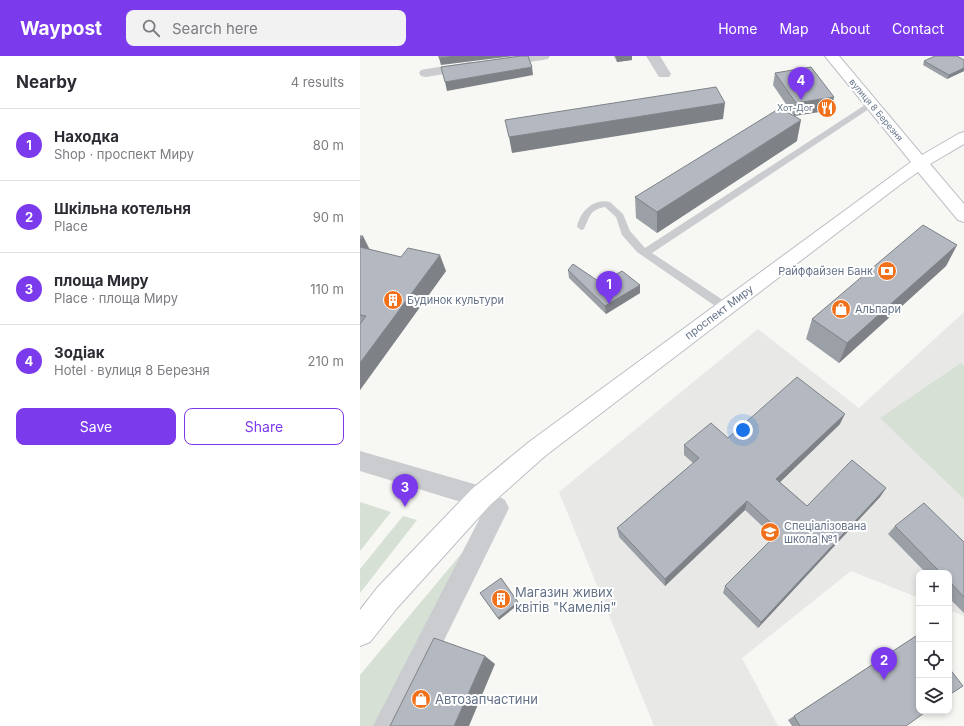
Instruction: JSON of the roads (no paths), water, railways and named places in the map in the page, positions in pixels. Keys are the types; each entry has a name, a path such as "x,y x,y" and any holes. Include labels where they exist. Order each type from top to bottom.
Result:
{"street":[{"path":"426,72 543,56"},
{"path":"653,56 664,74"},
{"name":"вулиця 8 Березня","path":"832,56 964,216"},
{"name":"проспект Миру","path":"360,632 387,598 481,497 537,449 725,307 920,163 964,137"},
{"path":"360,461 481,497 497,508 387,726"}],"lane":[{"path":"645,254 871,105"},
{"path":"581,227 582,218 589,209 607,204 620,216 621,223 629,239 645,254 725,307"}],"place":[{"name":"Зодіак","path":"801,100"},
{"name":"Хот-Дог","path":"827,108"},
{"name":"Райффайзен Банк","path":"887,271"},
{"name":"Будинок культури","path":"393,300"},
{"name":"Находка","path":"609,304"},
{"name":"Альпари","path":"841,309"},
{"name":"площа Миру","path":"405,507"},
{"name":"Спеціалізована школа №1","path":"770,532"},
{"name":"Магазин живих квітів \"Камелія\"","path":"501,599"},
{"name":"Шкільна котельня","path":"884,680"},
{"name":"Автозапчастини","path":"421,699"}]}
